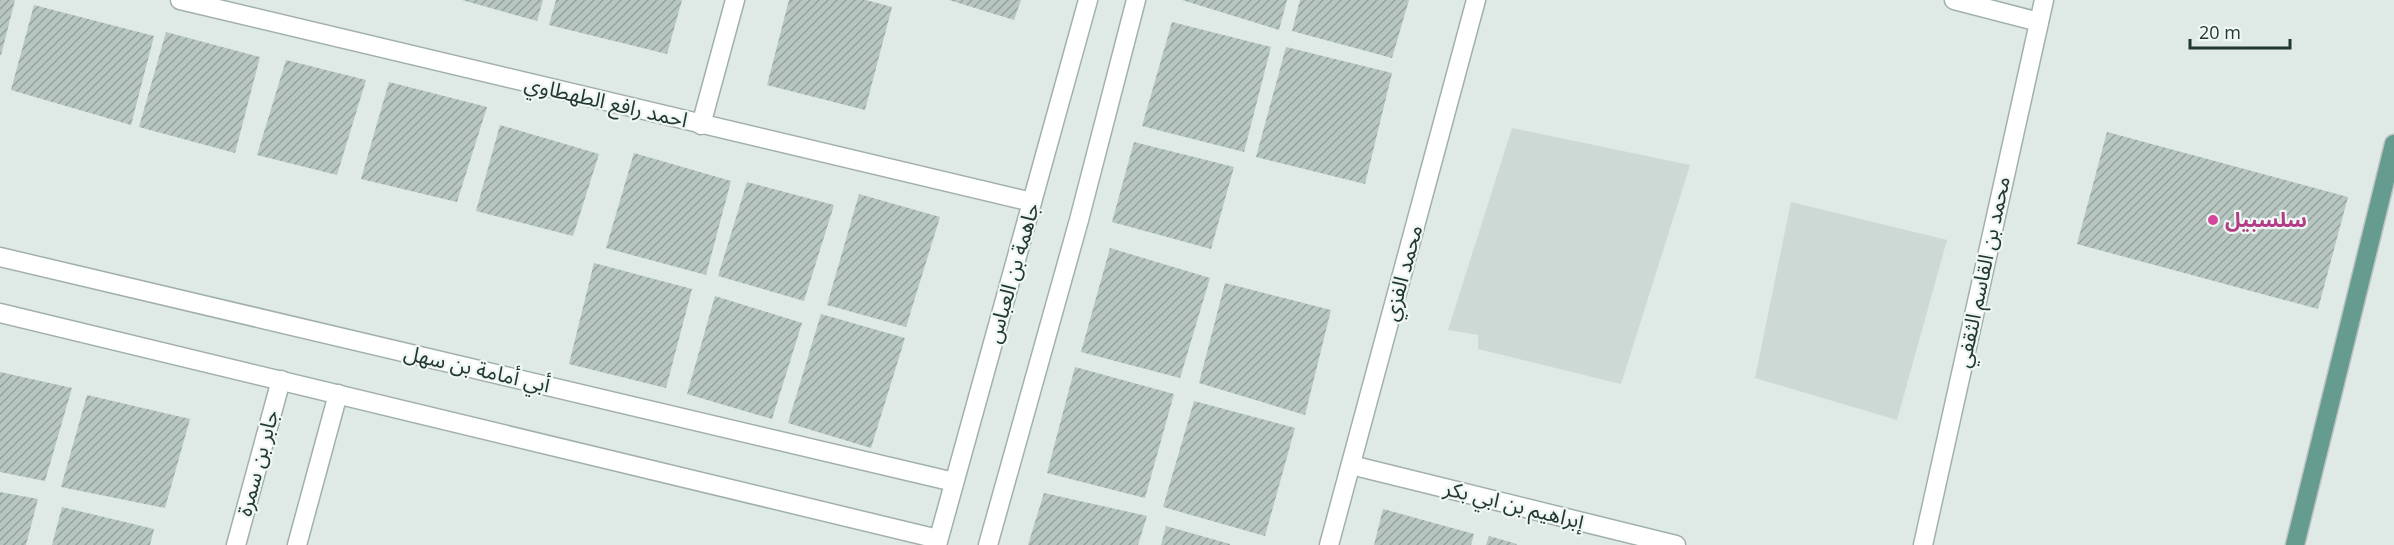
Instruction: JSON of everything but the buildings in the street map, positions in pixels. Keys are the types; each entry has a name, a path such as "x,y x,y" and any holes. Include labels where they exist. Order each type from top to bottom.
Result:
{"main road":[{"path":"2295,545 2394,144"}],"street":[{"name":"احمد رافع الطهطاوي","path":"180,0 1032,202"},
{"path":"701,124 735,0"},
{"name":"جاهمة بن العباس","path":"938,542 1088,0"},
{"path":"988,545 1079,220 1136,0"},
{"name":"محمد الفزي","path":"1329,545 1476,0"},
{"path":"1954,0 2039,22"},
{"name":"محمد بن القاسم الثقفي","path":"1923,545 2044,0"},
{"name":"أبي أمامة بن سهل","path":"0,257 954,482"},
{"path":"0,313 938,542"},
{"name":"جابر بن سمرة","path":"236,545 280,380"},
{"path":"297,545 338,394"},
{"name":"إبراهيم بن ابي بكر","path":"1351,465 1677,545"}],"shaded area":[{"path":"1512,128 1690,165 1621,384 1478,349 1478,335 1448,330"},
{"path":"1791,202 1947,240 1897,420 1755,378"}],"place":[{"name":"سلسبيل","path":"2213,220"}]}
